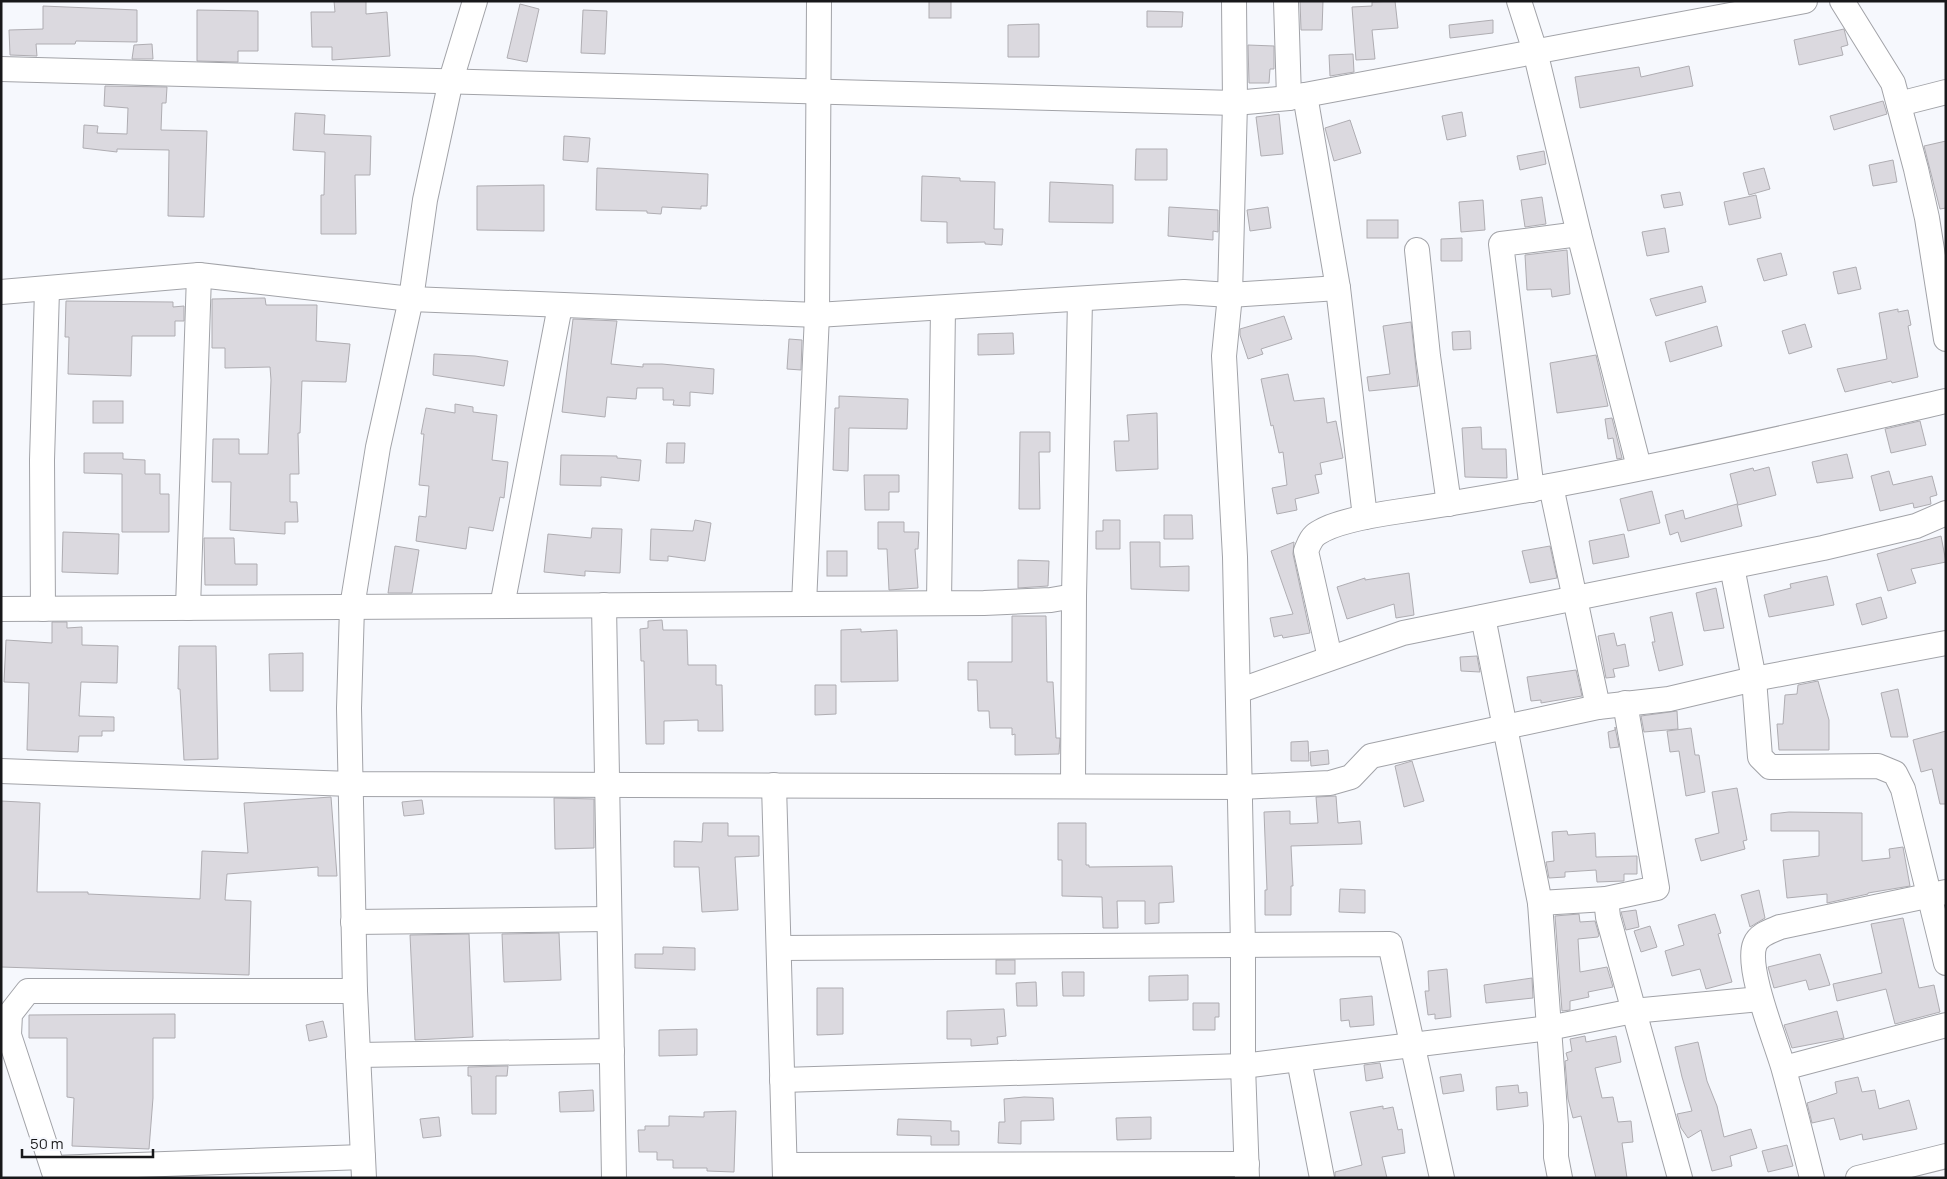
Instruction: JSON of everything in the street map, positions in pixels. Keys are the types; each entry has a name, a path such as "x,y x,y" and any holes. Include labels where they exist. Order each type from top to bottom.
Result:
{"street":[{"path":"355,991 28,991 10,1014 9,1035 55,1173 364,1167 355,991 351,784 352,607 378,447 412,300 425,200 451,80 475,1"},
{"path":"804,604 817,315 819,1"},
{"path":"774,785 785,1171 1247,1171 1243,1066 1243,947 1235,557 1224,356 1230,294 1235,103 1234,1"},
{"path":"1286,1 1297,96 1338,288 1365,517"},
{"path":"1519,1 1535,52 1579,234 1639,467"},
{"path":"1,69 818,90 1235,103 1297,96 1805,1"},
{"path":"1842,1 1893,83 1927,218 1946,339"},
{"path":"1899,104 1946,92"},
{"path":"1579,234 1502,244 1542,488 1575,598 1598,707"},
{"path":"1417,250 1428,356 1449,504"},
{"path":"1,292 47,290 200,275 412,300 817,315 1184,292 1230,294 1338,288"},
{"path":"188,608 200,275"},
{"path":"43,609 42,460 47,290"},
{"path":"1073,786 1074,596 1080,299"},
{"path":"502,606 560,306"},
{"path":"939,603 943,308"},
{"path":"1330,658 1306,552 1310,540 1318,532 1365,517 1542,488 1774,440 1946,401"},
{"path":"1238,691 1404,633 1823,548 1907,528 1946,513"},
{"path":"1732,566 1754,679 1760,757 1770,767 1878,766 1895,773 1903,789 1937,895 1946,963"},
{"path":"1,609 1032,602 1074,596"},
{"path":"604,605 614,1178"},
{"path":"1483,617 1540,903 1556,1125 1556,1157 1560,1178"},
{"path":"1,771 351,784 1240,787 1330,783 1351,777 1371,756 1598,707 1669,699 1754,679 1946,643"},
{"path":"1540,903 1606,899 1657,888 1625,703"},
{"path":"1812,1178 1784,1068 1760,999 1754,949 1762,935 1780,928 1937,895"},
{"path":"1606,899 1608,917 1680,1178"},
{"path":"354,922 609,919"},
{"path":"779,948 1243,947 1390,944 1442,1178"},
{"path":"782,1080 1243,1066 1549,1028 1633,1011 1760,999"},
{"path":"1784,1068 1946,1025"},
{"path":"358,1055 612,1051"},
{"path":"1299,1060 1322,1178"},
{"path":"1858,1178 1946,1156"}],"building":[{"path":"334,1 366,1 366,14 387,12 390,56 332,60 332,47 312,47 311,12 335,12"},
{"path":"929,1 951,1 951,18 929,18"},
{"path":"1300,1 1323,1 1322,30 1301,30"},
{"path":"1395,1 1398,28 1372,30 1375,59 1356,60 1352,7 1372,6 1372,2"},
{"path":"520,4 539,9 527,62 507,58"},
{"path":"43,6 137,10 137,42 76,41 75,44 36,44 37,56 10,55 9,30 43,29"},
{"path":"197,10 258,11 258,51 238,51 238,62 197,61"},
{"path":"583,10 607,11 605,54 581,53"},
{"path":"1147,11 1183,12 1182,27 1147,27"},
{"path":"1493,20 1493,33 1450,38 1449,25"},
{"path":"1039,24 1039,57 1008,57 1008,25"},
{"path":"1844,29 1848,45 1841,47 1843,55 1799,65 1794,40"},
{"path":"152,44 153,59 132,59 134,45"},
{"path":"1248,45 1274,46 1274,69 1270,69 1269,83 1249,83"},
{"path":"1353,54 1354,72 1330,76 1329,55"},
{"path":"1689,66 1693,86 1580,108 1575,77 1639,67 1641,77"},
{"path":"105,86 167,87 166,103 162,103 161,130 207,131 204,217 168,216 169,150 117,149 117,152 83,148 84,125 98,126 97,133 127,134 128,108 104,106"},
{"path":"1883,101 1887,114 1834,130 1830,116"},
{"path":"1462,112 1466,136 1447,140 1442,116"},
{"path":"295,113 325,115 324,134 371,136 370,175 355,175 356,234 321,234 321,195 324,195 325,152 293,150"},
{"path":"1279,114 1283,154 1261,156 1256,117"},
{"path":"1350,120 1361,153 1334,161 1325,128"},
{"path":"564,136 590,138 588,162 563,160"},
{"path":"1946,141 1946,208 1940,209 1924,146"},
{"path":"1136,149 1167,149 1167,180 1135,180"},
{"path":"1544,151 1546,164 1520,170 1517,156"},
{"path":"1893,160 1897,182 1873,186 1869,165"},
{"path":"597,168 708,174 707,206 701,206 701,209 662,207 661,214 647,213 647,211 596,210"},
{"path":"1764,168 1770,189 1749,195 1743,173"},
{"path":"922,176 960,178 960,181 995,182 994,229 1003,229 1002,245 985,244 985,242 947,243 947,222 921,221"},
{"path":"1050,182 1113,185 1113,223 1049,222"},
{"path":"544,185 544,231 477,230 477,186"},
{"path":"1680,192 1683,205 1664,208 1661,195"},
{"path":"1756,195 1761,218 1729,225 1724,202"},
{"path":"1542,197 1546,224 1525,227 1521,200"},
{"path":"1483,200 1485,230 1461,232 1459,202"},
{"path":"1169,207 1218,210 1218,232 1213,231 1213,240 1168,236"},
{"path":"1268,207 1271,228 1250,231 1247,210"},
{"path":"1367,220 1398,220 1398,238 1367,238"},
{"path":"1665,228 1669,252 1647,256 1642,232"},
{"path":"1462,238 1462,261 1441,261 1441,239"},
{"path":"1567,250 1570,294 1552,297 1551,289 1527,290 1525,255"},
{"path":"1781,253 1787,275 1764,281 1757,259"},
{"path":"1856,267 1861,289 1838,294 1833,272"},
{"path":"1702,286 1706,302 1656,316 1650,299"},
{"path":"265,298 266,305 317,305 316,341 350,344 346,382 302,381 300,433 298,433 299,474 290,474 290,502 297,502 298,522 285,522 285,534 230,530 231,482 212,482 213,439 239,439 239,454 268,454 271,380 270,367 225,368 225,348 212,348 212,299"},
{"path":"66,301 173,302 173,307 184,306 184,321 175,321 175,336 132,336 131,376 68,374 69,337 65,337"},
{"path":"1898,309 1898,312 1908,310 1911,325 1908,326 1918,377 1892,383 1891,381 1845,392 1837,369 1887,359 1879,313"},
{"path":"1284,316 1292,339 1261,349 1263,354 1248,359 1240,335 1240,329"},
{"path":"573,319 617,321 611,364 643,367 643,364 662,364 714,369 713,394 690,392 690,406 673,405 674,400 663,400 663,388 637,388 636,399 607,397 605,417 562,412"},
{"path":"1411,322 1418,386 1369,391 1367,377 1390,374 1383,326"},
{"path":"1805,324 1812,347 1789,354 1782,331"},
{"path":"1717,326 1722,346 1670,362 1665,342"},
{"path":"1470,331 1471,349 1453,350 1452,332"},
{"path":"1013,333 1014,354 978,355 978,334"},
{"path":"789,339 802,340 801,370 787,369"},
{"path":"434,354 475,356 508,361 504,386 433,375"},
{"path":"1596,355 1608,406 1557,413 1550,363"},
{"path":"1288,374 1294,401 1324,398 1327,423 1336,421 1343,458 1320,463 1322,474 1315,475 1319,493 1295,499 1297,510 1277,514 1272,488 1287,485 1283,452 1279,453 1261,379"},
{"path":"839,396 908,399 907,429 849,428 848,471 833,470 835,408 839,408"},
{"path":"93,401 123,401 123,423 93,423"},
{"path":"455,404 473,407 473,412 497,415 492,460 508,462 504,498 500,497 493,531 469,527 466,549 416,541 419,516 426,517 429,486 419,485 424,434 421,434 426,408 455,413"},
{"path":"1157,413 1158,469 1116,471 1114,441 1129,441 1127,415"},
{"path":"1612,418 1622,458 1617,459 1613,438 1608,439 1605,419"},
{"path":"1920,421 1926,445 1891,453 1885,429"},
{"path":"1481,427 1482,449 1506,449 1507,478 1465,477 1462,428"},
{"path":"1020,432 1050,432 1050,452 1039,452 1040,509 1019,509"},
{"path":"667,443 685,443 684,463 666,463"},
{"path":"84,453 123,453 123,459 145,460 145,474 160,474 160,494 169,494 169,532 122,532 122,474 84,473"},
{"path":"1847,454 1853,478 1817,483 1812,462"},
{"path":"561,455 617,456 617,458 641,460 639,481 601,477 601,486 560,485"},
{"path":"1769,467 1776,495 1738,505 1730,474 1753,468 1754,471"},
{"path":"1889,471 1893,485 1932,476 1937,495 1930,497 1931,504 1914,508 1913,503 1880,511 1871,476"},
{"path":"864,475 899,475 899,492 889,492 889,510 865,510"},
{"path":"1652,491 1660,523 1628,531 1620,499"},
{"path":"1737,504 1742,526 1681,542 1678,532 1670,535 1665,515 1683,510 1685,519"},
{"path":"1164,515 1192,515 1193,539 1164,539"},
{"path":"695,520 711,523 705,561 668,556 668,561 650,560 651,529 693,531"},
{"path":"1103,520 1120,520 1120,549 1096,549 1096,531 1103,531"},
{"path":"878,522 904,522 904,532 919,532 918,549 915,549 918,588 889,590 887,549 878,549"},
{"path":"592,528 622,529 620,573 585,571 585,576 544,572 548,534 591,538"},
{"path":"63,532 119,534 118,574 62,572"},
{"path":"1624,534 1629,557 1593,564 1589,541"},
{"path":"1941,536 1946,562 1911,569 1916,583 1888,591 1877,554"},
{"path":"204,538 234,538 235,564 257,564 257,585 205,585"},
{"path":"1130,542 1160,542 1160,567 1189,566 1189,591 1131,589"},
{"path":"1294,542 1293,554 1310,633 1283,638 1282,635 1274,637 1270,618 1293,614 1271,551"},
{"path":"395,546 419,550 412,593 388,593"},
{"path":"1550,546 1557,578 1530,583 1522,551"},
{"path":"827,551 847,551 847,576 827,576"},
{"path":"1018,560 1049,561 1048,586 1018,588"},
{"path":"1409,573 1414,615 1396,618 1394,604 1347,619 1337,587 1365,578 1365,580"},
{"path":"1827,576 1834,605 1769,617 1764,595 1791,588 1790,584"},
{"path":"1716,588 1724,628 1704,631 1696,593"},
{"path":"1881,597 1887,618 1862,625 1856,604"},
{"path":"1672,612 1683,665 1659,671 1652,642 1655,642 1650,617"},
{"path":"1012,616 1046,616 1047,682 1053,682 1056,738 1060,738 1059,754 1015,755 1015,734 1012,735 1012,728 990,728 989,711 978,711 977,680 968,680 968,662 1012,662"},
{"path":"662,620 663,630 687,630 688,665 716,665 716,685 722,685 723,731 698,731 698,720 664,721 664,744 646,744 644,661 641,661 640,629 648,628 648,621"},
{"path":"52,622 67,622 67,628 82,627 82,645 118,646 117,683 81,682 79,716 114,717 114,731 102,731 102,736 79,736 78,752 27,750 29,683 4,682 6,640 52,643"},
{"path":"861,629 861,632 897,630 898,681 841,682 841,630"},
{"path":"1614,633 1617,646 1625,644 1629,666 1613,669 1615,677 1606,678 1598,636"},
{"path":"179,646 216,646 218,759 184,760 180,689 178,689"},
{"path":"303,653 303,691 270,691 269,654"},
{"path":"1477,656 1480,672 1461,671 1460,657"},
{"path":"1576,670 1582,696 1541,703 1541,700 1531,701 1527,677"},
{"path":"1818,681 1829,720 1829,750 1779,750 1777,724 1783,724 1785,695 1797,694 1798,685"},
{"path":"815,685 836,685 836,714 815,715"},
{"path":"1898,689 1908,737 1891,737 1881,693"},
{"path":"1677,711 1678,729 1644,732 1641,716"},
{"path":"1615,727 1619,747 1610,748 1608,732 1615,730"},
{"path":"1691,728 1695,755 1699,755 1705,792 1686,796 1679,751 1670,752 1667,731"},
{"path":"1946,731 1946,804 1940,804 1932,769 1921,772 1913,740"},
{"path":"1308,741 1309,761 1291,761 1291,742"},
{"path":"1328,750 1329,764 1311,766 1310,752"},
{"path":"1412,761 1424,801 1404,807 1395,766"},
{"path":"1737,788 1747,840 1743,841 1745,849 1701,861 1695,839 1719,833 1712,792"},
{"path":"1336,796 1338,823 1360,821 1362,844 1291,846 1293,886 1291,886 1291,915 1265,915 1265,890 1267,890 1264,812 1290,811 1290,824 1318,823 1316,797"},
{"path":"331,797 337,876 318,876 318,867 227,874 225,900 251,901 249,975 1,967 1,801 40,803 37,892 88,892 88,894 200,899 202,851 248,853 244,803"},
{"path":"554,798 594,799 594,848 555,849"},
{"path":"422,800 424,814 404,816 402,802"},
{"path":"1789,812 1862,813 1862,861 1890,858 1889,849 1903,847 1910,886 1868,893 1827,903 1827,894 1787,898 1783,860 1819,856 1819,831 1771,831 1771,814"},
{"path":"703,823 728,823 728,836 759,836 759,856 735,857 738,910 702,912 699,867 674,867 674,841 702,842"},
{"path":"1058,823 1086,823 1086,865 1089,865 1089,867 1172,866 1174,902 1159,903 1159,923 1145,924 1145,901 1117,901 1118,928 1103,928 1102,897 1062,896 1062,860 1058,860"},
{"path":"1567,831 1568,835 1595,833 1596,857 1637,856 1637,874 1624,874 1624,881 1597,882 1596,870 1565,872 1565,877 1549,878 1546,862 1554,861 1552,832"},
{"path":"1340,889 1365,890 1365,913 1339,912"},
{"path":"1759,890 1765,918 1750,927 1741,895"},
{"path":"1636,910 1639,927 1626,930 1621,912"},
{"path":"1579,914 1580,922 1595,921 1599,935 1598,937 1578,939 1580,972 1607,967 1613,987 1588,992 1589,997 1570,1001 1570,1010 1562,1011 1555,916"},
{"path":"1715,914 1721,933 1718,934 1732,982 1706,989 1700,969 1672,976 1665,951 1684,945 1678,925"},
{"path":"1903,918 1919,988 1934,985 1940,1012 1895,1024 1886,989 1837,1001 1833,984 1882,973 1871,924"},
{"path":"1650,926 1657,947 1641,952 1634,931"},
{"path":"559,933 561,980 504,982 502,934"},
{"path":"469,934 473,1037 415,1040 410,935"},
{"path":"663,947 695,948 695,970 635,968 635,954 663,954"},
{"path":"1820,954 1830,985 1809,990 1806,980 1774,988 1768,967"},
{"path":"996,960 1015,960 1015,974 996,974"},
{"path":"1447,969 1451,1017 1435,1019 1435,1014 1428,1015 1425,991 1429,991 1428,971"},
{"path":"1062,972 1084,972 1084,996 1063,996"},
{"path":"1188,975 1188,1000 1149,1001 1149,976"},
{"path":"1532,978 1533,998 1486,1003 1484,985"},
{"path":"1036,982 1037,1006 1017,1006 1016,983"},
{"path":"817,988 843,988 843,1034 817,1035"},
{"path":"1372,996 1374,1025 1350,1027 1349,1020 1341,1021 1340,999"},
{"path":"1193,1003 1219,1003 1219,1017 1215,1017 1215,1030 1193,1030"},
{"path":"1004,1009 1006,1036 997,1037 998,1044 971,1046 971,1039 947,1039 947,1011"},
{"path":"1837,1011 1844,1038 1792,1048 1784,1025"},
{"path":"175,1014 175,1038 153,1038 153,1098 149,1149 72,1146 74,1098 67,1097 67,1038 29,1038 29,1015"},
{"path":"323,1021 327,1037 309,1041 306,1025"},
{"path":"697,1029 697,1055 659,1056 659,1030"},
{"path":"1585,1036 1586,1042 1616,1036 1621,1062 1595,1068 1602,1098 1613,1097 1618,1122 1631,1121 1633,1142 1622,1143 1627,1178 1596,1178 1581,1116 1573,1118 1568,1099 1565,1061 1568,1060 1566,1053 1572,1051 1570,1039"},
{"path":"1698,1042 1707,1081 1717,1106 1724,1137 1751,1129 1757,1148 1730,1156 1732,1166 1712,1171 1701,1130 1688,1138 1681,1128 1677,1114 1692,1111 1675,1047"},
{"path":"1380,1063 1383,1078 1366,1081 1364,1065"},
{"path":"508,1066 507,1076 496,1076 496,1114 472,1114 471,1076 468,1076 468,1067"},
{"path":"1461,1074 1464,1091 1443,1094 1440,1077"},
{"path":"1858,1077 1862,1092 1875,1090 1879,1109 1909,1100 1917,1129 1863,1140 1862,1134 1840,1140 1834,1118 1812,1123 1807,1103 1837,1093 1835,1082"},
{"path":"1518,1085 1519,1093 1527,1092 1528,1106 1497,1110 1496,1087"},
{"path":"593,1090 594,1111 560,1112 559,1092"},
{"path":"1024,1097 1053,1098 1054,1120 1021,1121 1021,1144 998,1143 999,1122 1005,1122 1004,1099"},
{"path":"1383,1106 1383,1109 1393,1107 1398,1130 1402,1129 1405,1153 1382,1157 1387,1178 1335,1178 1335,1172 1362,1165 1350,1112"},
{"path":"736,1111 734,1172 707,1171 707,1168 673,1168 673,1160 657,1160 657,1152 639,1152 638,1130 645,1130 645,1126 669,1126 669,1116 704,1117 704,1112"},
{"path":"439,1117 441,1136 423,1138 420,1119"},
{"path":"1151,1117 1151,1139 1117,1140 1116,1118"},
{"path":"898,1119 951,1121 951,1131 959,1131 959,1145 931,1145 931,1136 897,1135"},
{"path":"1787,1145 1793,1166 1768,1172 1762,1151"}]}
